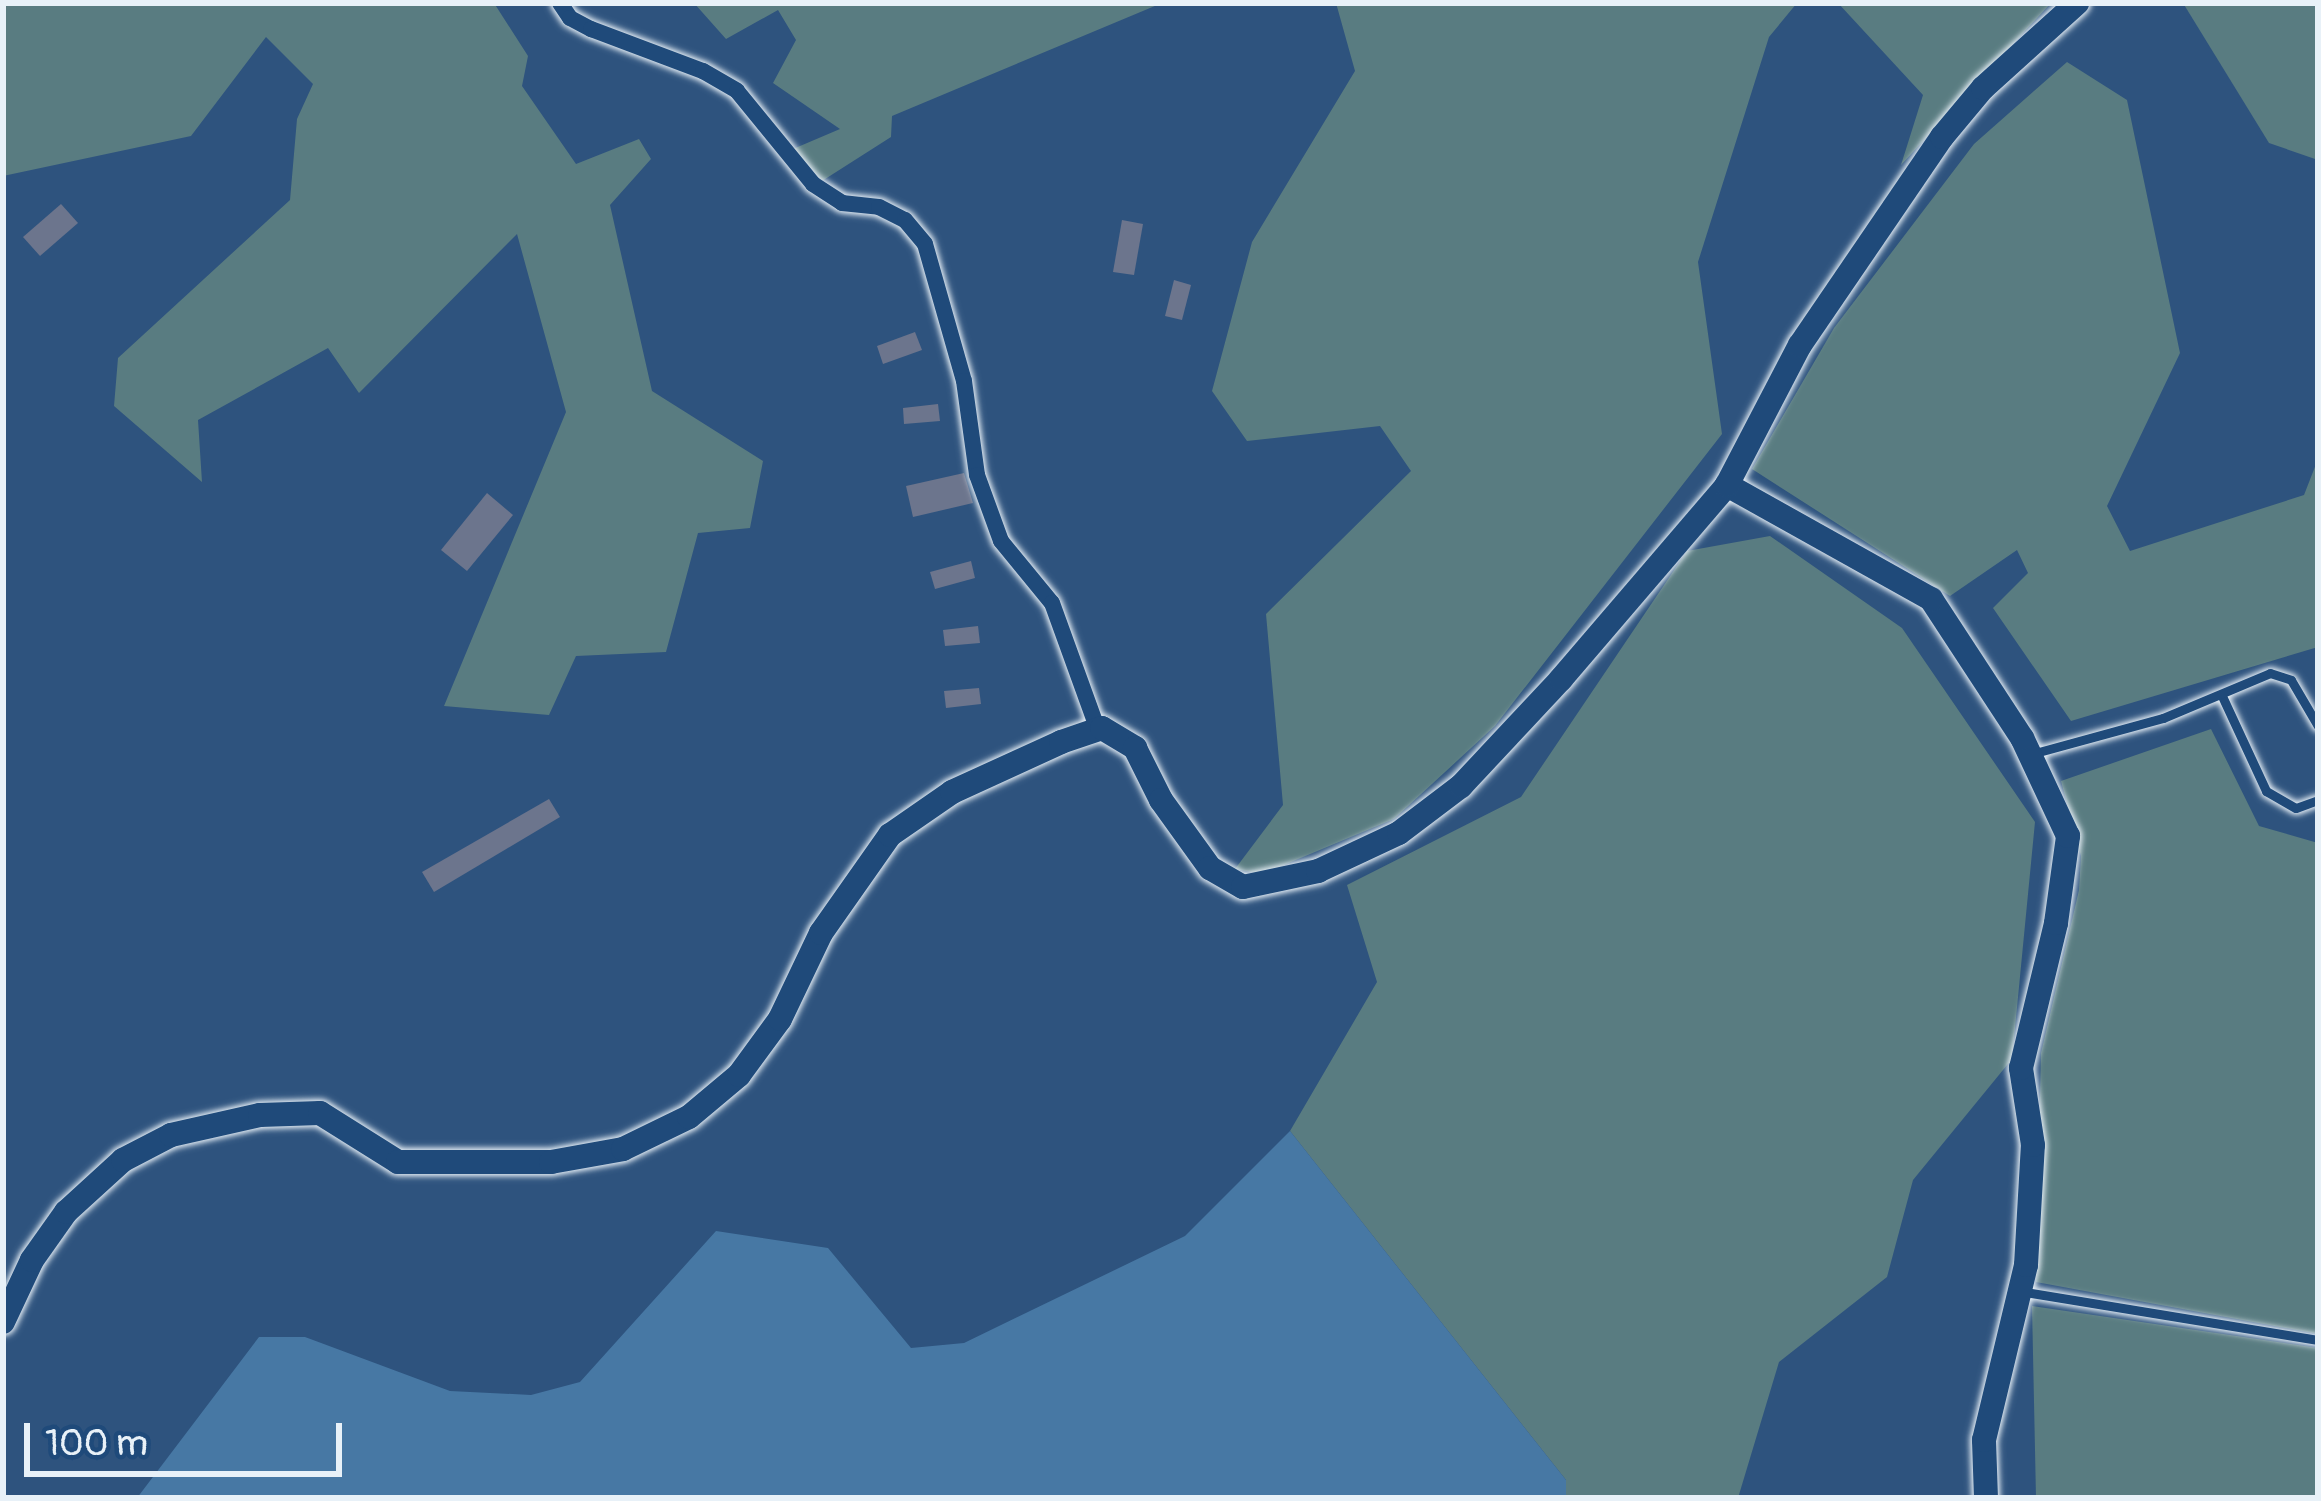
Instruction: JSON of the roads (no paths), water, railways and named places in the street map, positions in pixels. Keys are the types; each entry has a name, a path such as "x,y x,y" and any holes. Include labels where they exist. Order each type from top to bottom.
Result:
{"street":[{"path":"560,3 570,18 591,29 703,71 736,92 813,184 842,203 879,207 905,220 926,244 964,380 977,475 1001,541 1052,603 1097,730 1135,748 1161,800 1210,868 1243,887 1318,871 1399,833 1461,786 1561,680 1727,485 1800,344 1942,137 1983,88 2077,3"},
{"path":"1727,485 1931,599 2029,754 2068,836 2056,923 2021,1069 2033,1144 2020,1291 1984,1440 1986,1498"},
{"path":"3,1322 32,1260 66,1212 123,1160 171,1135 260,1115 320,1113 398,1162 551,1162 623,1149 689,1117 739,1075 780,1019 820,933 890,835 952,792 1097,730"}],"lane":[{"path":"2029,754 2222,696 2270,674 2291,680 2318,726"},
{"path":"2222,696 2266,791 2296,808 2318,800"},
{"path":"2020,1291 2318,1340"}],"water":[{"path":"1290,1131 1566,1480 1566,1498 137,1498 259,1337 305,1337 450,1391 531,1395 580,1382 716,1231 828,1248 911,1348 964,1343 1185,1236"}]}
